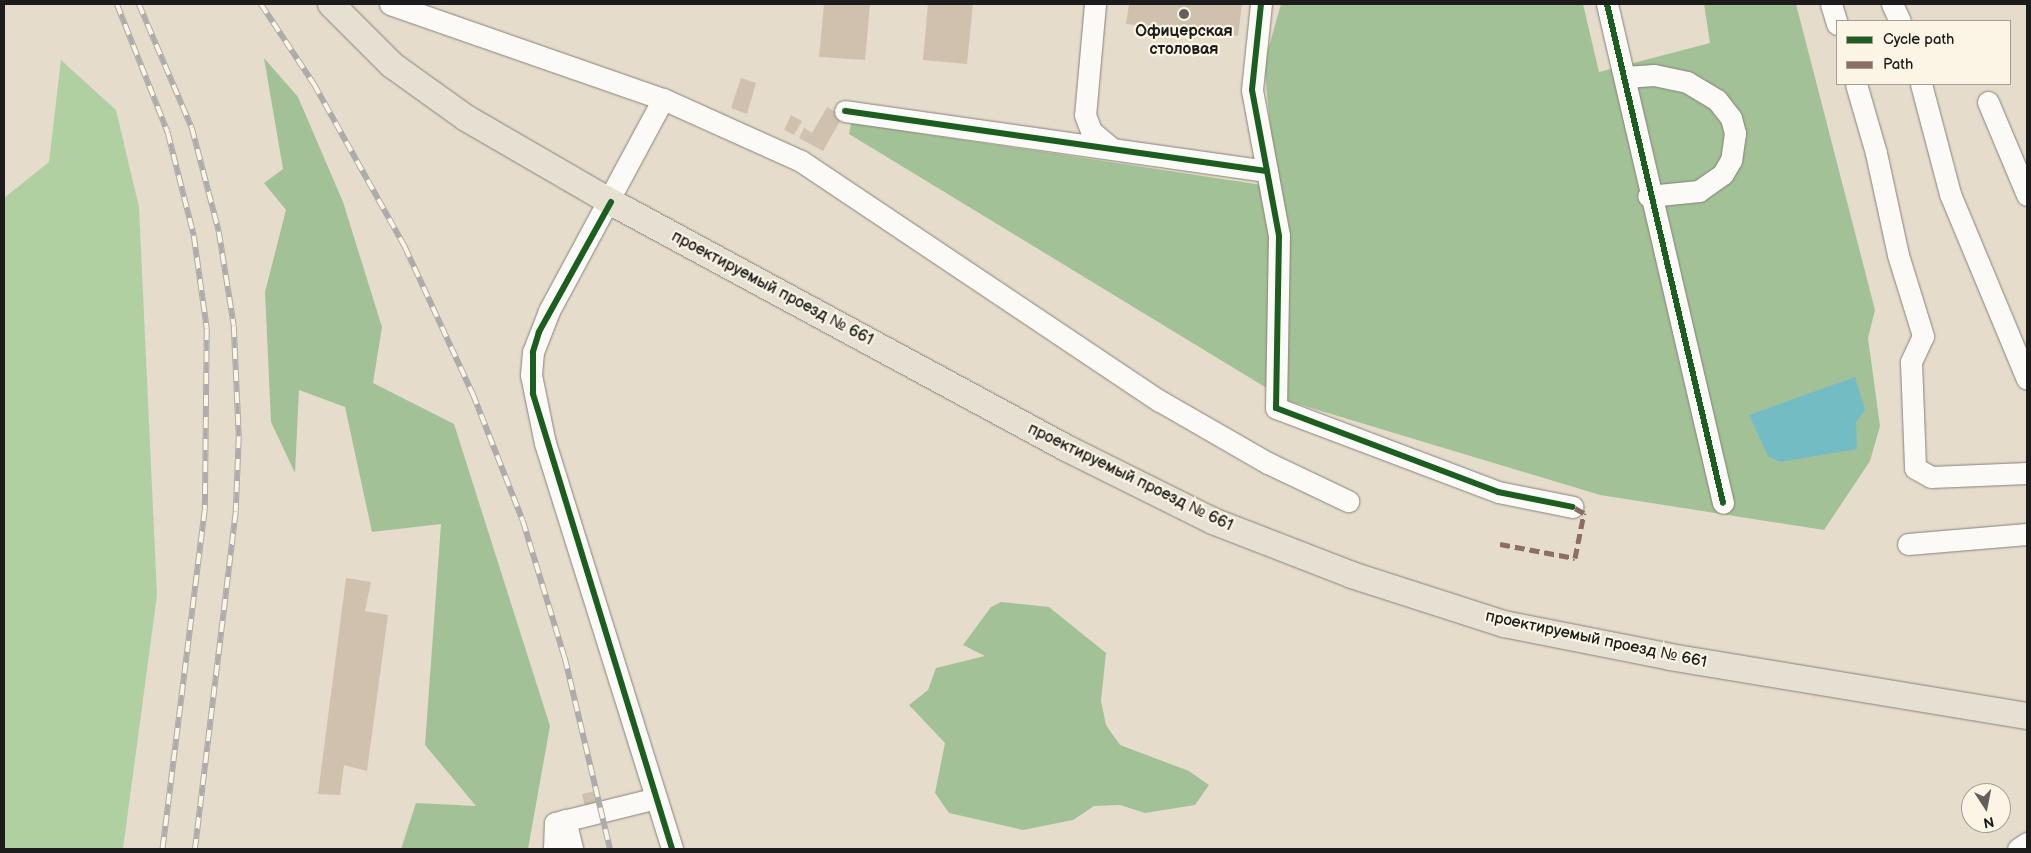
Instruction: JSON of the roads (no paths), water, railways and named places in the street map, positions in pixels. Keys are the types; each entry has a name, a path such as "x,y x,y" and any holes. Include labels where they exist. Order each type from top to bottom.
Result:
{"main road":[{"name":"проектируемый проезд № 661","path":"331,4 427,92 611,202 1068,449 1213,521 1352,575 1504,624 1670,657 2027,716"}],"street":[{"path":"390,4 664,100 801,160 1160,400 1268,463 1348,501"},
{"path":"1095,4 1085,115 1091,131 1110,147"},
{"path":"1261,4 1252,90 1279,236 1276,408 1498,492 1573,507"},
{"path":"1607,4 1625,77 1648,196 1723,504"},
{"path":"1831,4 1836,21"},
{"path":"1892,4 1900,20"},
{"path":"1625,77 1654,75 1687,82 1717,100 1731,118 1735,133 1731,160 1723,174 1699,191 1648,196"},
{"path":"1856,85 1876,153 1898,255 1923,336 1911,362 1915,468 1931,477 2027,473"},
{"path":"1921,85 1950,194 2027,378"},
{"path":"664,100 611,202 539,332 531,375 545,443 653,799 672,849"},
{"path":"1988,102 2027,195"},
{"path":"845,111 1110,147 1179,161 1267,171"},
{"path":"1908,544 2027,534"},
{"path":"554,849 555,823 604,814 619,804 653,799"},
{"path":"565,820 572,849"},
{"path":"2018,849 2027,843"}],"water":[{"path":"1855,377 1865,410 1856,422 1857,449 1780,462 1768,456 1749,415"}],"railway":[{"path":"117,4 168,133 194,236 207,329 205,510 163,849"},
{"path":"139,4 192,128 219,232 234,326 239,437 236,512 195,849"},
{"path":"261,4 314,84 405,247 473,394 523,521 565,658 610,849"}],"place":[{"name":"Офицерская столовая","path":"1184,14"}]}
